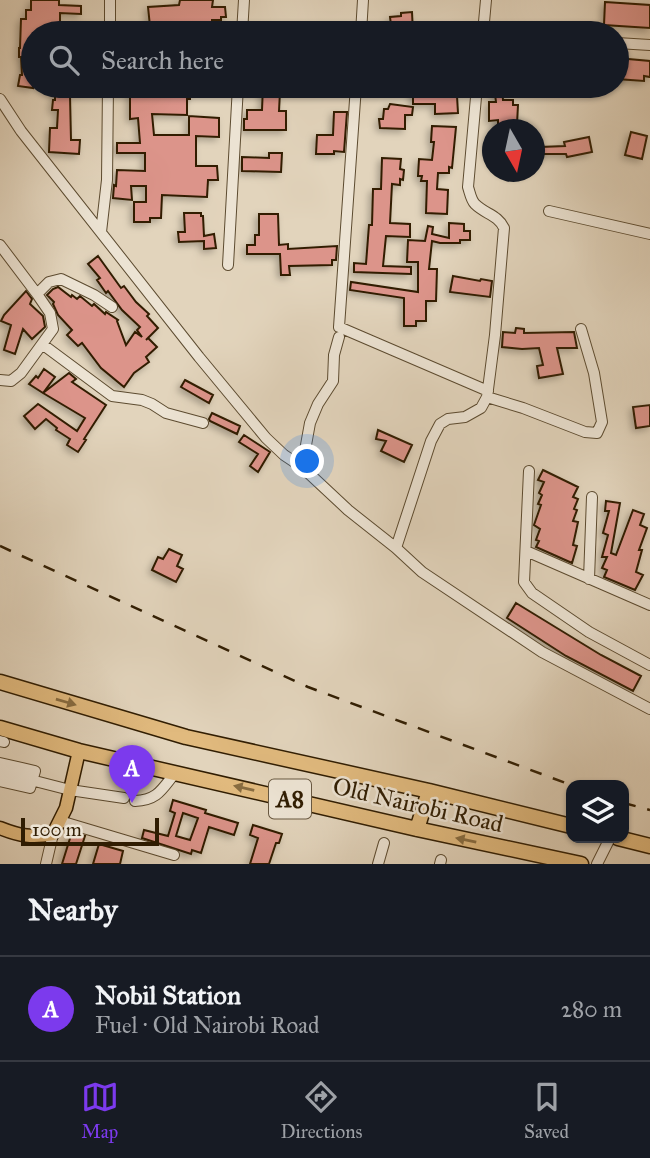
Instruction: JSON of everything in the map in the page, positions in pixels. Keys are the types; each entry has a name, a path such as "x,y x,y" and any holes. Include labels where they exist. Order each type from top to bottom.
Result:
{"highway":[{"name":"Old Nairobi Road","path":"0,682 186,737 566,825"},
{"name":"Old Nairobi Road","path":"1,737 79,751 581,864"},
{"path":"417,829 429,791"},
{"path":"629,841 650,846"}],"main road":[{"path":"0,828 24,836 53,834 66,808 79,751"}],"street":[{"path":"110,0 110,21"},
{"path":"243,21 244,0"},
{"path":"361,21 363,0"},
{"path":"484,21 486,0"},
{"path":"629,44 650,46"},
{"path":"102,232 107,180 108,98"},
{"path":"228,265 237,98"},
{"path":"355,98 339,327 488,394 585,432 597,433 602,422 594,373 581,329"},
{"path":"396,548 431,440 440,424 448,419 465,417 475,412 481,408 488,394 504,228 500,220 476,205 468,187 476,98"},
{"path":"0,99 21,131 191,347 266,438 284,455 302,467 422,572 542,652 650,709"},
{"path":"549,211 650,234"},
{"path":"0,245 50,313 52,324 52,329 22,373 11,381 0,380"},
{"path":"37,294 49,282 61,279 94,295 111,307"},
{"path":"302,467 310,423 318,404 333,381 334,355 339,337"},
{"path":"42,344 112,396 142,400 166,413 203,423"},
{"path":"529,471 524,582 532,593 589,632 650,665"},
{"path":"589,579 592,497"},
{"path":"526,551 650,605"},
{"path":"0,763 34,771 30,788 0,781"},
{"path":"0,772 70,790 124,798"},
{"path":"135,801 153,798 175,773"},
{"path":"60,821 174,855"},
{"path":"46,864 53,834"},
{"path":"378,864 384,843"},
{"path":"597,864 608,843"}],"building":[{"path":"31,0 59,0 59,5 81,6 81,14 60,13 60,21 21,21 19,57 21,19 26,19 26,10 31,10"},
{"path":"180,0 213,0 212,7 225,7 226,17 212,21 149,21 148,7 179,5"},
{"path":"605,2 650,5 650,28 629,27 629,21 604,21"},
{"path":"412,12 412,21 390,21 390,17 401,16 401,13"},
{"path":"629,59 650,61 650,77 644,76 644,81 629,80"},
{"path":"70,98 71,140 80,140 79,154 49,152 50,128 57,128 58,110 52,110 55,100"},
{"path":"130,98 190,98 187,99 187,115 152,114 154,135 189,135 189,116 219,118 219,137 196,136 196,166 217,166 218,180 208,180 207,197 162,195 161,218 150,218 150,222 134,222 134,202 146,202 146,186 131,186 132,200 113,198 117,170 145,171 145,153 117,153 117,143 140,143 138,118 130,119"},
{"path":"262,98 280,98 279,111 286,111 286,130 244,130 247,110 262,110"},
{"path":"413,98 457,98 458,113 435,114 435,104 413,104"},
{"path":"496,98 513,100 513,105 518,105 517,119 489,119 489,102 496,102"},
{"path":"390,104 413,107 412,115 405,115 405,129 380,128 379,119 383,119 384,109 388,109"},
{"path":"334,112 347,112 344,152 316,154 317,135 333,135"},
{"path":"432,126 456,127 452,168 449,167 449,173 438,173 437,189 448,190 447,214 426,213 427,181 421,181 422,176 418,176 419,159 432,160"},
{"path":"631,132 647,136 642,159 625,155"},
{"path":"589,137 592,152 567,157 566,154 545,154 545,147 565,146 564,142"},
{"path":"269,153 282,153 281,172 242,171 242,157 269,158"},
{"path":"382,158 401,159 400,169 404,170 400,185 392,184 390,223 410,224 410,237 386,236 383,266 411,267 411,274 354,272 354,263 366,264 369,225 372,225 373,189 381,189"},
{"path":"184,213 201,213 204,236 214,234 216,248 204,249 204,241 179,242 178,232 185,232"},
{"path":"259,214 278,214 279,245 288,244 288,249 337,246 336,260 332,260 332,265 289,266 290,275 281,275 280,254 247,254 247,245 255,245 255,235 259,235"},
{"path":"449,223 464,224 464,231 470,231 470,240 460,240 460,243 432,241 429,269 437,269 436,301 426,301 426,321 416,321 416,326 404,326 404,298 350,290 351,282 418,292 418,262 407,262 408,240 425,241 428,226 433,227 432,234 449,238"},
{"path":"98,256 121,288 124,286 158,328 148,338 157,347 146,357 149,362 134,373 124,387 101,368 82,343 78,346 67,335 72,330 58,315 54,302 47,295 58,287 71,297 72,295 77,299 80,296 92,306 94,304 105,314 106,312 118,320 126,345 135,332 142,337 137,330 140,327 122,310 108,291 106,293 97,280 100,278 88,264"},
{"path":"453,276 492,281 490,297 450,292"},
{"path":"26,291 32,299 30,304 43,316 45,327 32,339 23,329 15,354 4,350 11,325 1,321"},
{"path":"516,328 524,329 524,333 574,332 577,348 557,348 563,374 539,378 537,366 543,365 539,348 502,347 503,332 515,333"},
{"path":"44,369 55,377 43,393 29,384 36,376 38,378"},
{"path":"69,373 76,379 72,382 106,405 78,452 67,445 70,439 46,419 35,429 24,416 38,404 77,431 85,418 43,393"},
{"path":"185,380 213,395 209,403 181,387"},
{"path":"650,405 650,426 636,428 633,407"},
{"path":"212,413 240,426 237,434 210,421"},
{"path":"378,430 412,445 404,462 381,451 386,441 376,439"},
{"path":"244,435 270,452 258,472 250,466 258,454 239,442"},
{"path":"543,470 578,487 573,497 578,499 573,521 578,522 573,545 577,546 572,563 536,547 540,529 534,525 541,505 538,504 542,495 539,493 544,482 538,480"},
{"path":"606,501 620,503 611,553 616,555 633,510 644,514 640,525 647,528 639,550 642,550 636,572 643,575 635,590 604,577 607,570 602,568 607,557 602,557 608,535 603,533 609,511 605,511"},
{"path":"169,549 182,555 177,566 183,569 176,582 152,570 158,557 163,559"},
{"path":"516,603 641,676 633,691 566,656 507,618"},
{"path":"173,800 238,823 234,835 209,827 201,853 192,850 191,854 142,838 144,830 168,836 175,813 170,811","holes":["183,813 198,818 190,840 176,836"]},
{"path":"253,825 282,834 269,864 250,864 258,838 250,835"},
{"path":"72,832 85,836 76,864 62,864"},
{"path":"99,844 123,851 120,864 93,864"}],"railway":[{"path":"0,546 308,687 566,783"},
{"path":"629,804 650,810"}],"place":[{"name":"Nobil Station","path":"132,803"}]}
